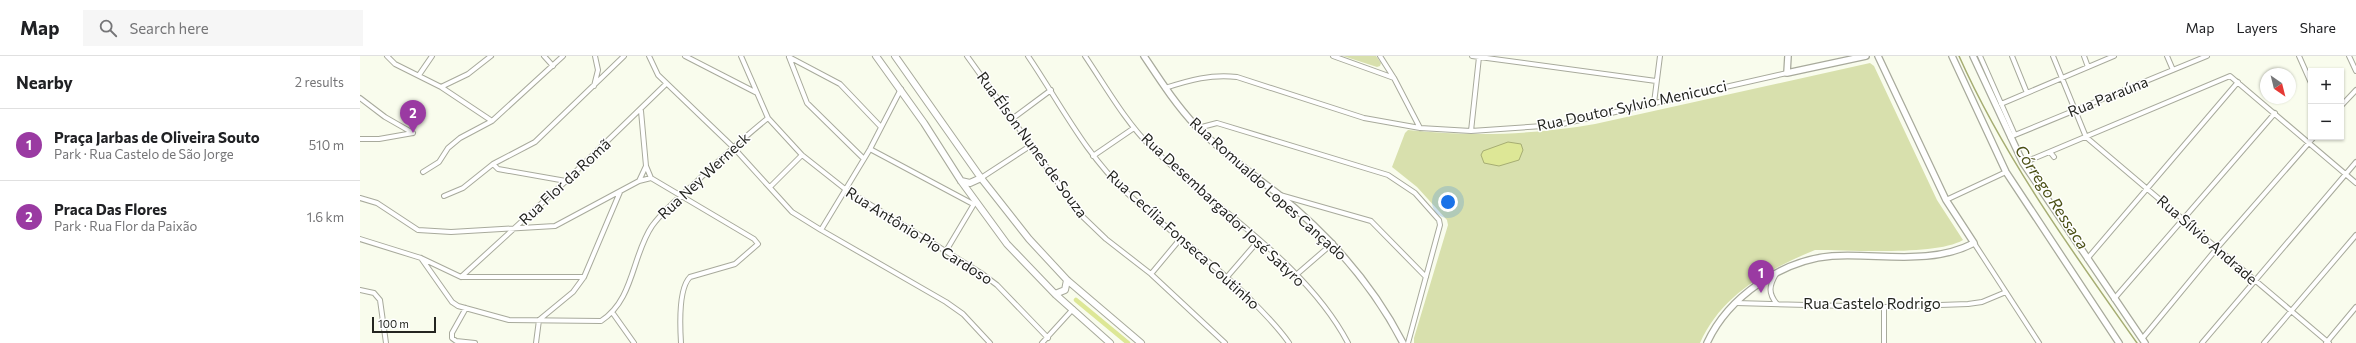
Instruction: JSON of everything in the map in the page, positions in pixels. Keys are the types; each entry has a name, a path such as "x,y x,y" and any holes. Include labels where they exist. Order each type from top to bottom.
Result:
{"main road":[{"path":"876,56 901,89 975,203 1007,244 1055,294 1110,343"},
{"path":"895,56 981,178 1029,239 1067,280 1141,343"},
{"path":"961,181 970,183 981,178"},
{"path":"1055,294 1065,290 1067,280"},
{"path":"1065,303 1066,294 1076,288"}],"street":[{"path":"387,56 395,64 441,87 492,121"},
{"path":"419,75 432,56"},
{"path":"441,87 468,74 491,56"},
{"path":"544,56 553,66"},
{"path":"423,172 439,162 448,148 460,138 492,121 563,56"},
{"path":"593,88 598,70 596,56"},
{"path":"444,196 463,188 493,164 535,142 593,88 624,56"},
{"path":"649,56 658,75 666,84 734,147 792,212 946,302 962,314 990,343"},
{"path":"685,56 758,93"},
{"path":"741,56 768,118"},
{"name":"Rua Élson Nunes de Souza","path":"967,56 1030,146 1081,215 1106,238 1151,274 1226,343"},
{"name":"Rua Cecília Fonseca Coutinho","path":"1028,56 1051,90 1074,129 1093,156 1127,194 1227,277 1270,319 1289,343"},
{"name":"Rua Desembargador José Satyro","path":"1085,56 1134,128 1152,147 1259,240 1296,275 1327,310 1348,343"},
{"name":"Rua Romualdo Lopes Cançado","path":"1144,56 1165,88 1198,128 1278,194 1333,243 1372,290 1389,316 1403,343"},
{"path":"1333,56 1394,78"},
{"path":"1380,56 1394,78 1420,128"},
{"path":"1472,56 1656,81"},
{"path":"1507,61 1508,56"},
{"path":"1654,103 1660,56"},
{"path":"1788,56 1788,73"},
{"name":"Rua Doutor Sylvio Menicucci","path":"1165,88 1196,78 1220,75 1237,77 1364,118 1420,128 1471,131 1558,125 1866,56"},
{"path":"1878,56 1946,200 2039,342 2032,343"},
{"path":"1952,56 2006,172 2119,343"},
{"path":"1973,56 2012,136"},
{"path":"1980,56 2001,104 2023,164 2114,300 2144,341 2218,247 2312,140"},
{"path":"2012,56 2027,93"},
{"path":"2053,56 2086,137"},
{"path":"2084,56 2088,67"},
{"path":"2001,104 2114,56"},
{"path":"2168,56 2173,70"},
{"name":"Rua Paraúna","path":"2012,136 2206,56"},
{"path":"2299,56 2308,76"},
{"path":"2350,56 2356,71"},
{"path":"787,57 840,84 881,127"},
{"path":"787,57 807,103 864,159"},
{"path":"1471,131 1479,57"},
{"path":"2023,164 2230,76 2356,183"},
{"path":"2086,259 2138,193 2146,188 2238,82"},
{"name":"Rua Flor da Romã","path":"461,277 518,227 641,111 666,84"},
{"path":"821,230 870,149 901,89"},
{"path":"1012,119 1051,90"},
{"path":"2343,104 2356,90"},
{"path":"360,92 361,99 385,118 413,133 379,139 360,139"},
{"path":"641,111 646,166 651,178 754,240 758,244 735,264 690,277 684,283 681,310 682,343"},
{"path":"2114,300 2275,113"},
{"name":"Rua Ney Werneck","path":"539,320 601,321 612,312 627,288 645,240 652,226 680,196 768,118"},
{"name":"Rua Antônio Pio Cardoso","path":"768,118 802,155 845,189 946,251 997,285 1048,338"},
{"path":"1198,128 1217,123 1388,174 1421,199 1439,220 1440,225 1408,343"},
{"path":"1093,156 1134,128"},
{"name":"Rua Sílvio Andrade","path":"2086,137 2095,148 2218,247 2254,280 2327,342"},
{"path":"981,178 1030,146"},
{"path":"870,149 975,203 946,251"},
{"path":"2050,152 2054,158"},
{"path":"770,187 802,155"},
{"path":"2202,343 2254,280 2356,162"},
{"path":"493,164 498,169 566,181"},
{"path":"639,181 646,166"},
{"path":"1946,200 2006,172"},
{"path":"360,198 377,202 418,230 451,232 555,226 639,181 651,178"},
{"path":"421,258 452,302 466,308 509,320 539,320 573,292 584,277 620,191"},
{"path":"1278,194 1371,221 1426,277"},
{"path":"2264,343 2356,235"},
{"path":"1151,274 1181,238"},
{"path":"360,239 421,258 461,277 584,277"},
{"path":"1227,277 1259,240"},
{"path":"1296,275 1333,243"},
{"path":"1707,343 1722,318 1754,287 1776,274 1804,262 1819,258 1937,256 1961,250 1974,243"},
{"path":"1776,274 1770,284 1770,290 1771,297 1777,304"},
{"path":"360,290 374,293 378,297 381,304 386,343"},
{"name":"Rua Castelo Rodrigo","path":"1736,303 1884,307 1982,302 2006,292"},
{"path":"1884,307 1884,343"},
{"path":"2327,342 2356,307"},
{"path":"466,308 452,333 452,338 456,341 475,343"},
{"path":"1042,343 1073,310"},
{"path":"612,312 634,343"},
{"path":"536,343 539,320"}],"shaded area":[{"path":"1343,56 1376,56 1381,63 1380,66 1377,67"},
{"path":"1870,63 1874,66 1937,200 1963,240 1950,245 1913,250 1815,250 1797,257 1763,275 1733,297 1709,326 1700,343 1414,343 1414,338 1448,225 1447,220 1417,187 1392,167 1405,133 1408,130 1456,134 1502,134 1571,128"},
{"path":"1508,142 1521,144 1523,150 1519,160 1499,166 1484,163 1481,155 1483,151"}],"waterway":[{"name":"Córrego Ressaca","path":"1959,56 1977,94 2018,168 2064,239 2137,343"},
{"path":"1076,300 1128,343"}],"place":[{"name":"Praca Das Flores","path":"413,133"},
{"name":"Praça Jarbas de Oliveira Souto","path":"1761,293"}]}
